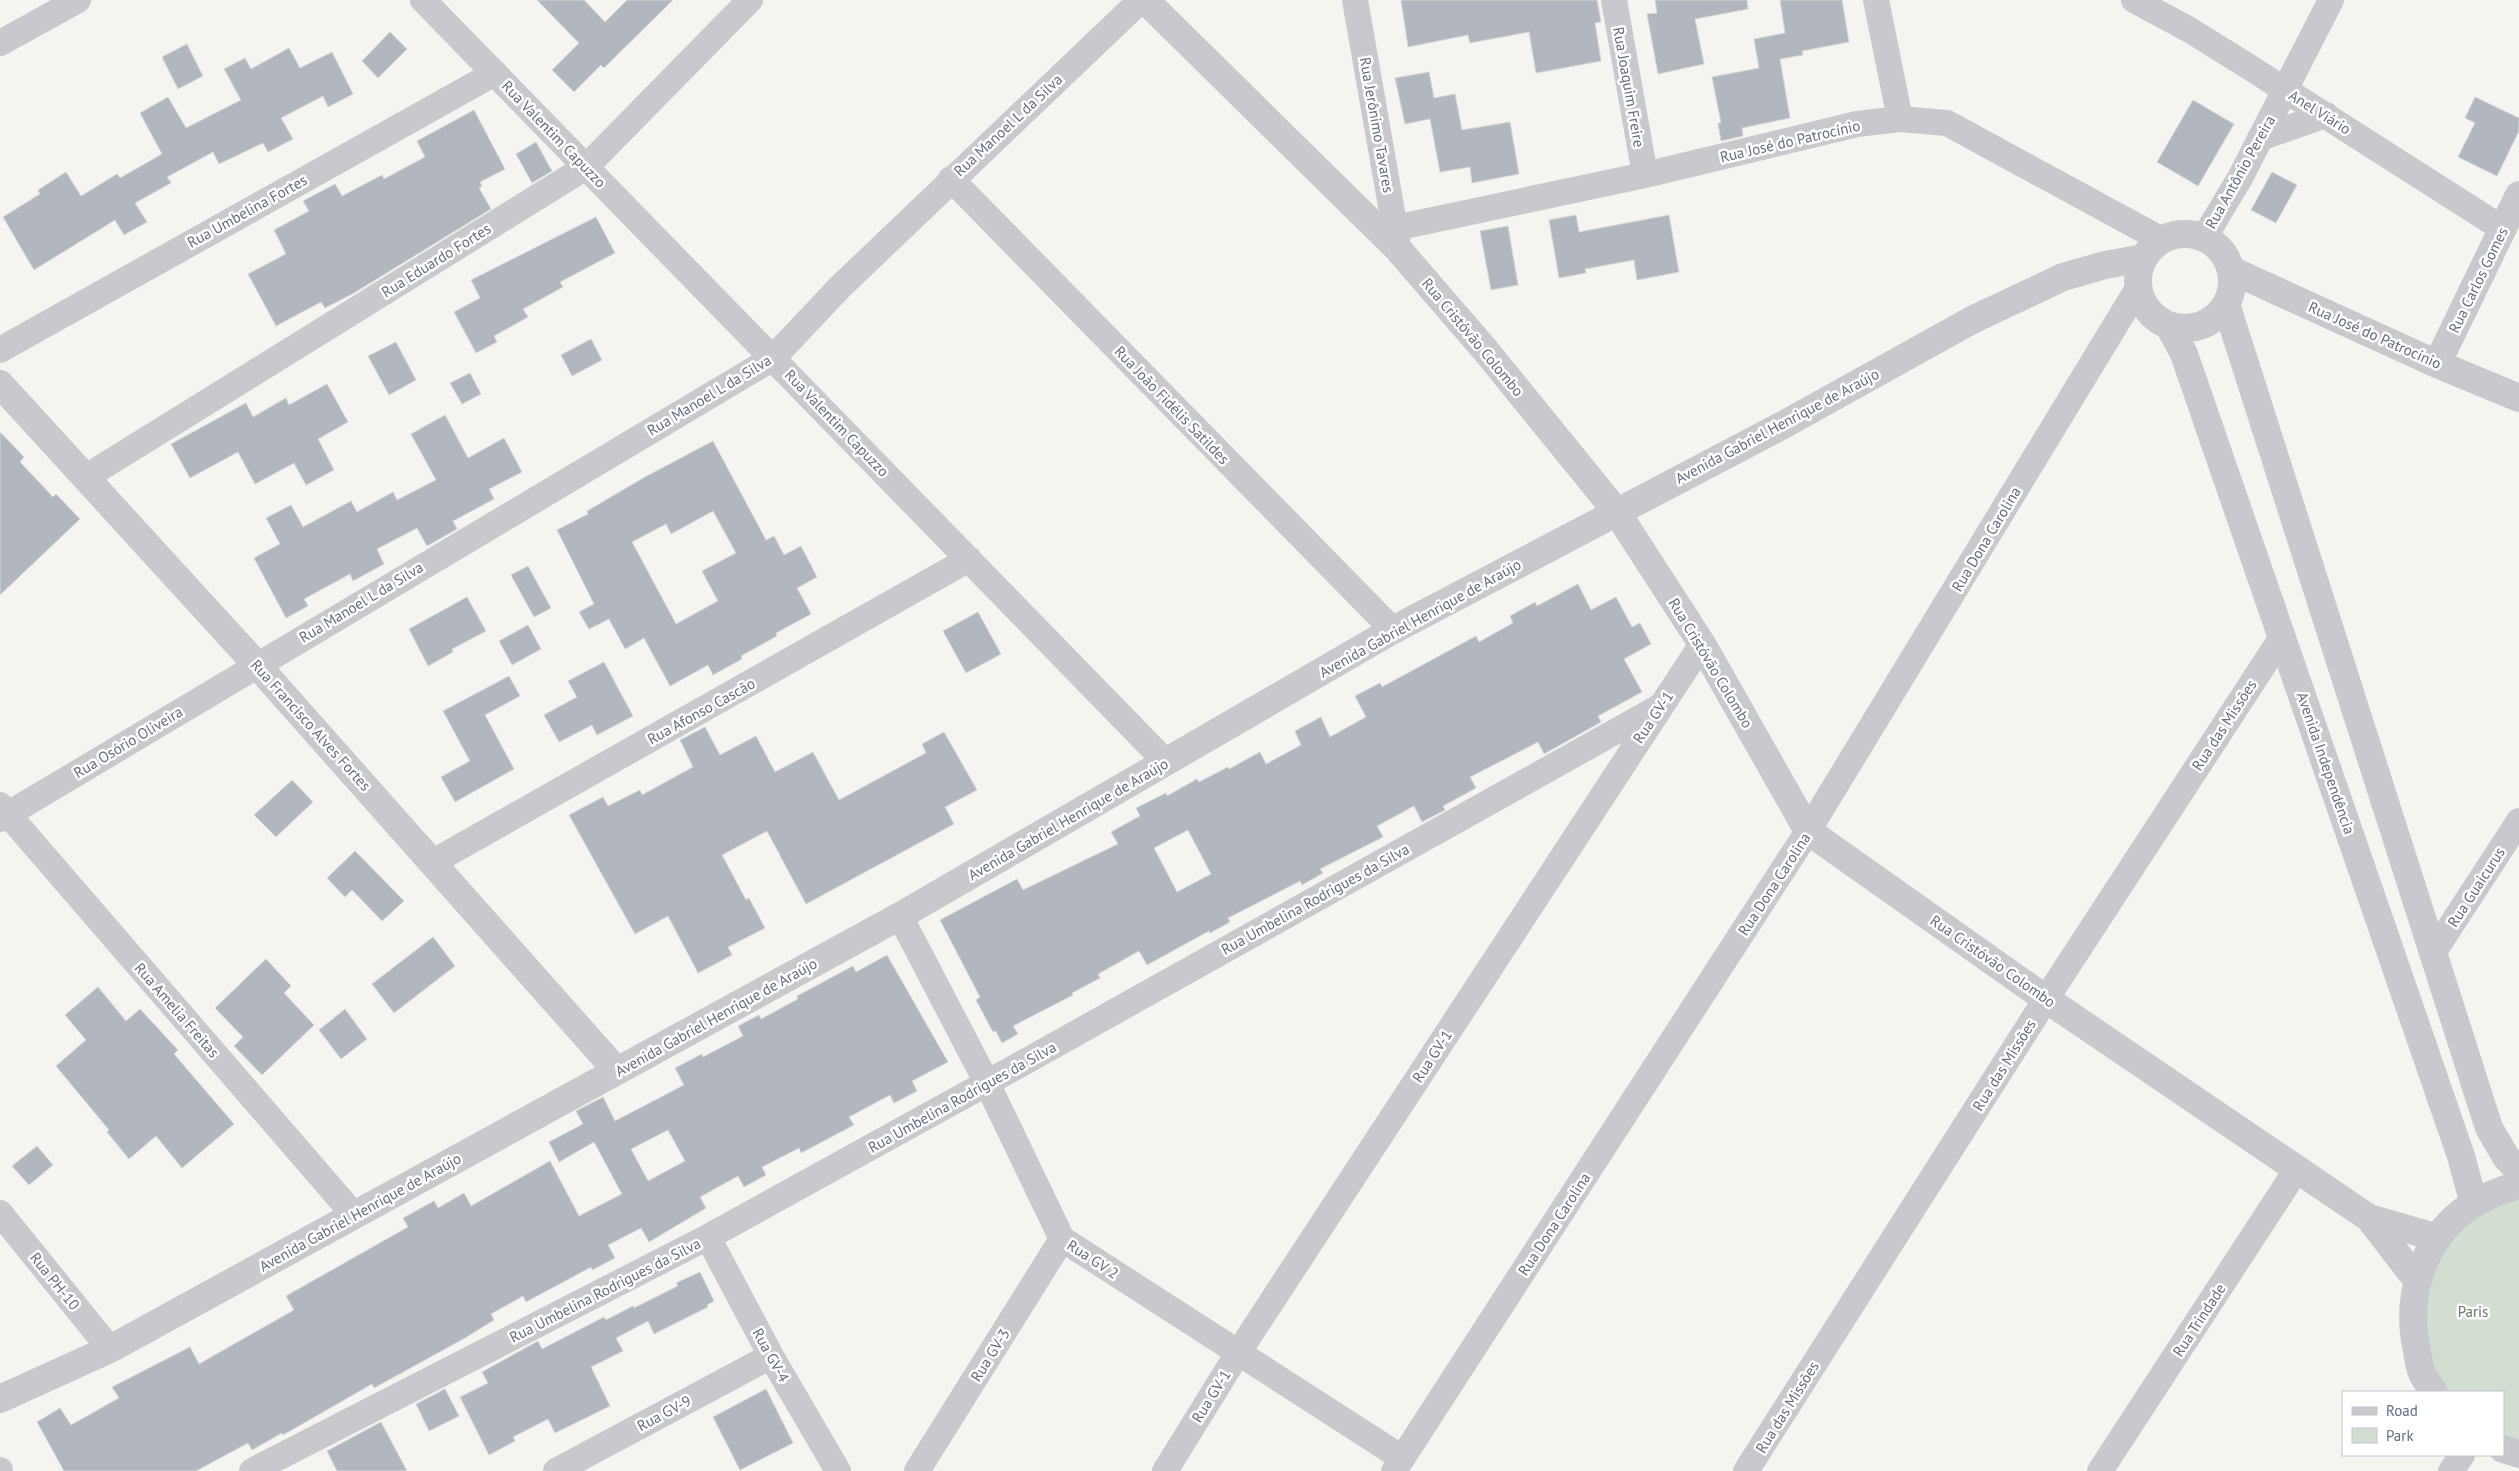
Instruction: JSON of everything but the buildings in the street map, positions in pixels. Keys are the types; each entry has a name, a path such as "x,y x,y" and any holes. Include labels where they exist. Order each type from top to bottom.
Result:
{"street":[{"path":"0,43 78,0"},
{"name":"Rua Valentim Capuzzo","path":"423,0 1166,762"},
{"name":"Rua Eduardo Fortes","path":"86,477 586,167 750,0"},
{"name":"Rua Manoel L da Silva","path":"256,664 773,358 840,287 951,179 1141,0"},
{"name":"Rua Cristóvão Colombo","path":"1145,0 1396,239 1616,511 1702,644 1808,831 2046,999 2369,1218 2438,1238"},
{"name":"Rua Jerônimo Tavares","path":"1355,0 1396,239"},
{"name":"Rua Joaquim Freire","path":"1614,0 1645,175"},
{"path":"1876,0 1900,118"},
{"name":"Anel Viário","path":"2134,0 2188,29 2503,229"},
{"name":"Rua Antônio Pereira","path":"2204,238 2240,178 2331,0"},
{"name":"Rua Umbelina Fortes","path":"0,350 495,73"},
{"path":"2260,138 2326,115"},
{"name":"Rua José do Patrocínio","path":"1396,239 1645,175 1856,124 1900,118 1947,123 2153,249"},
{"name":"Rua João Fidélis Satildes","path":"951,179 1393,630"},
{"name":"Rua Carlos Gomes","path":"2437,364 2519,195"},
{"path":"2182,234 2204,238 2221,250 2231,270 2232,287 2226,304 2216,317 2202,325 2185,328 2169,326 2158,320 2142,300 2138,288 2139,273 2153,249 2182,234"},
{"name":"Avenida Gabriel Henrique de Araújo","path":"0,1399 110,1349 900,916 1393,630 1616,511 1783,426 1972,320 2064,277 2153,249"},
{"name":"Rua José do Patrocínio","path":"2231,270 2437,364 2519,398"},
{"name":"Rua Dona Carolina","path":"1398,1464 1808,831 2138,288"},
{"path":"2226,304 2489,1128 2506,1157 2519,1171"},
{"name":"Avenida Independência","path":"2169,326 2184,354 2461,1156 2474,1204"},
{"name":"Rua Francisco Alves Fortes","path":"0,384 256,664 617,1071"},
{"name":"Rua Afonso Cascão","path":"433,862 969,559"},
{"name":"Rua das Missões","path":"1746,1471 2046,999 2282,637"},
{"name":"Rua GV-1","path":"1165,1471 1238,1353 1702,644"},
{"name":"Rua Osório Oliveira","path":"2,813 256,664"},
{"name":"Rua Umbelina Rodrigues da Silva","path":"252,1471 708,1236 987,1083 1661,706"},
{"name":"Rua Amelia Freitas","path":"2,813 354,1215"},
{"name":"Rua Guaicurus","path":"2433,953 2519,821"},
{"name":"Rua GV 2","path":"900,916 987,1083 1062,1239 1238,1353 1398,1464"},
{"name":"Rua Trindade","path":"2100,1471 2297,1170"},
{"path":"2433,1391 2422,1373 2412,1327 2417,1280 2426,1258 2438,1238 2466,1209 2496,1191 2519,1184"},
{"name":"Rua PH-10","path":"0,1213 110,1349"},
{"name":"Rua Cristóvão Colombo","path":"2369,1218 2417,1280"},
{"name":"Rua GV-4","path":"708,1236 771,1356 838,1471"},
{"name":"Rua GV-3","path":"917,1471 1062,1239"},
{"name":"Rua GV-9","path":"556,1471 771,1356"},
{"path":"2504,1449 2519,1454"},
{"path":"2451,1471 2461,1456"}],"green space":[{"name":"Paris","path":"2519,1196 2519,1442 2504,1436 2504,1391 2448,1391 2438,1376 2430,1353 2426,1332 2426,1311 2429,1291 2435,1271 2444,1252 2456,1235 2471,1220 2494,1206"}]}
